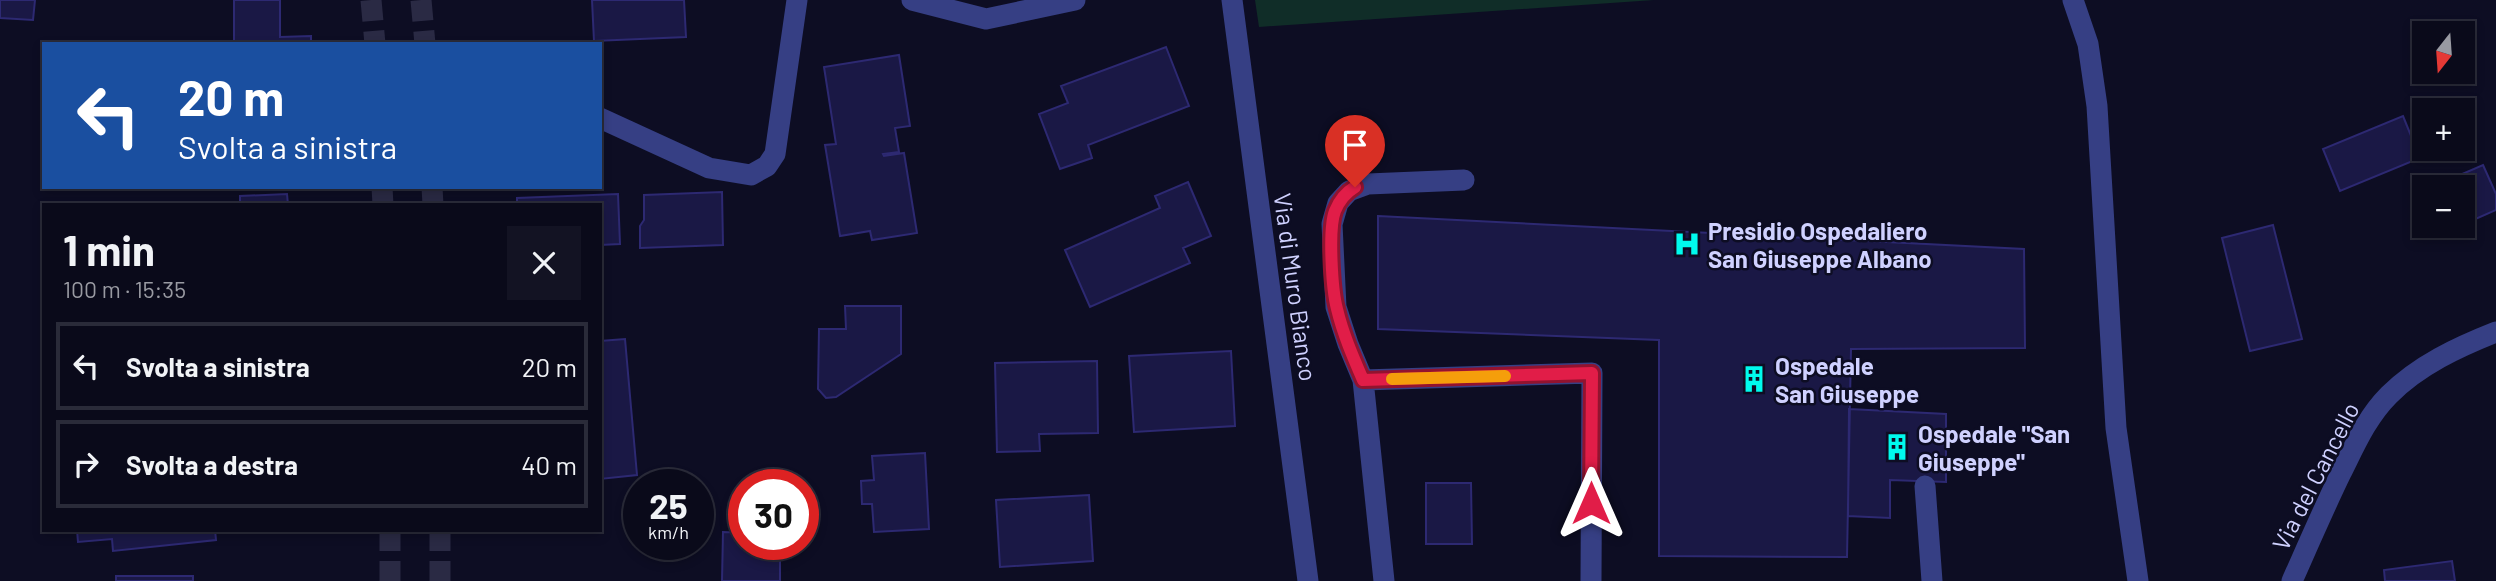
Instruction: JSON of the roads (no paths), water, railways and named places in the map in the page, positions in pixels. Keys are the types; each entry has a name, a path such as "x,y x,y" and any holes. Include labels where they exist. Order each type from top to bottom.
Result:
{"street":[{"path":"602,119 709,167 751,175 767,166 775,155 797,0"},
{"path":"912,0 919,4 986,19 1062,1"},
{"name":"Via di Muro Bianco","path":"1232,0 1308,581"},
{"path":"2073,0 2088,44 2097,106 2116,428 2138,581"},
{"path":"1384,581 1363,380 1336,307 1332,224 1338,203 1349,191 1368,184 1464,180"},
{"name":"Via del Cancello","path":"2292,581 2345,464 2377,409 2407,379 2427,366 2450,352 2496,332"},
{"path":"1363,380 1592,373 1591,581"},
{"path":"1925,486 1932,581"}],"tunnel":[{"path":"371,0 375,42"},
{"path":"421,0 425,42"},
{"path":"382,189 383,203"},
{"path":"432,189 433,203"},
{"path":"390,532 390,581"},
{"path":"440,532 440,581"}],"place":[{"name":"Presidio Ospedaliero San Giuseppe Albano","path":"1687,244"},
{"name":"Ospedale San Giuseppe","path":"1754,379"},
{"name":"Ospedale \"San Giuseppe\"","path":"1897,447"}]}
